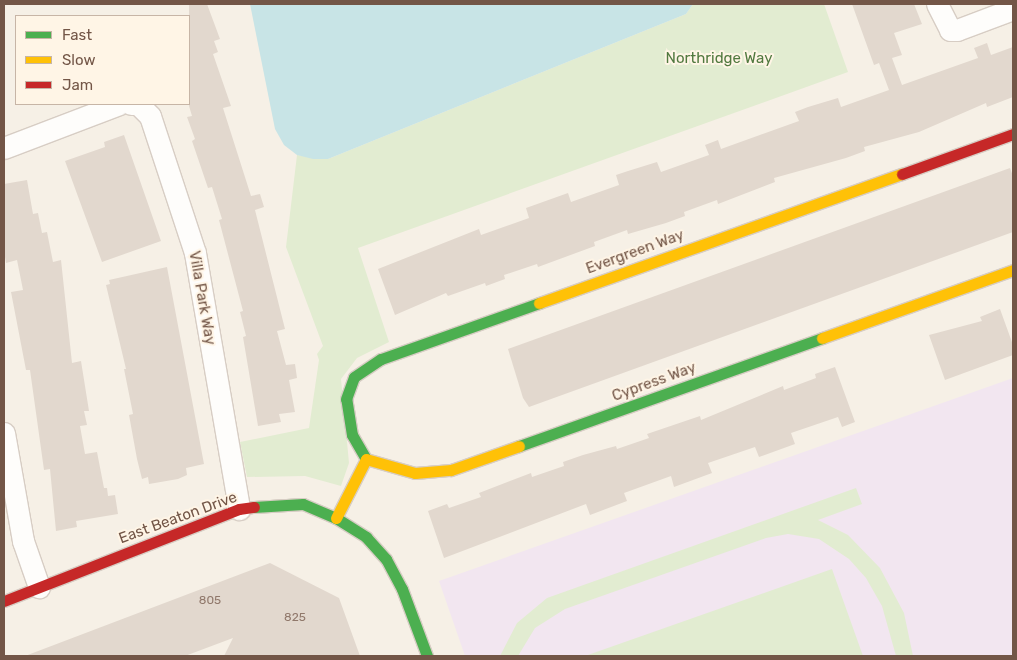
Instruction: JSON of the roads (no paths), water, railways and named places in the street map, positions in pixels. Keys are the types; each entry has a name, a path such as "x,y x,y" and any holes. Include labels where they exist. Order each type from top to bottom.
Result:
{"street":[{"path":"937,4 950,30 957,30 1013,9"},
{"path":"4,148 116,105"},
{"name":"Villa Park Way","path":"139,105 150,116 195,253 239,509"},
{"name":"Evergreen Way","path":"366,459 352,435 346,400 354,377 380,359 1013,134"},
{"name":"Cypress Way","path":"366,459 415,474 451,470 1013,270"},
{"path":"4,433 23,541 39,587"},
{"path":"336,518 366,459"},
{"name":"East Beaton Drive","path":"4,601 239,509 271,504 303,504 336,518 366,538 386,559 402,589 427,656"}],"water":[{"path":"250,4 693,4 686,14 328,159 313,159 297,155 284,145 275,129"}],"park label":[{"name":"Northridge Way","path":"719,59"}]}
